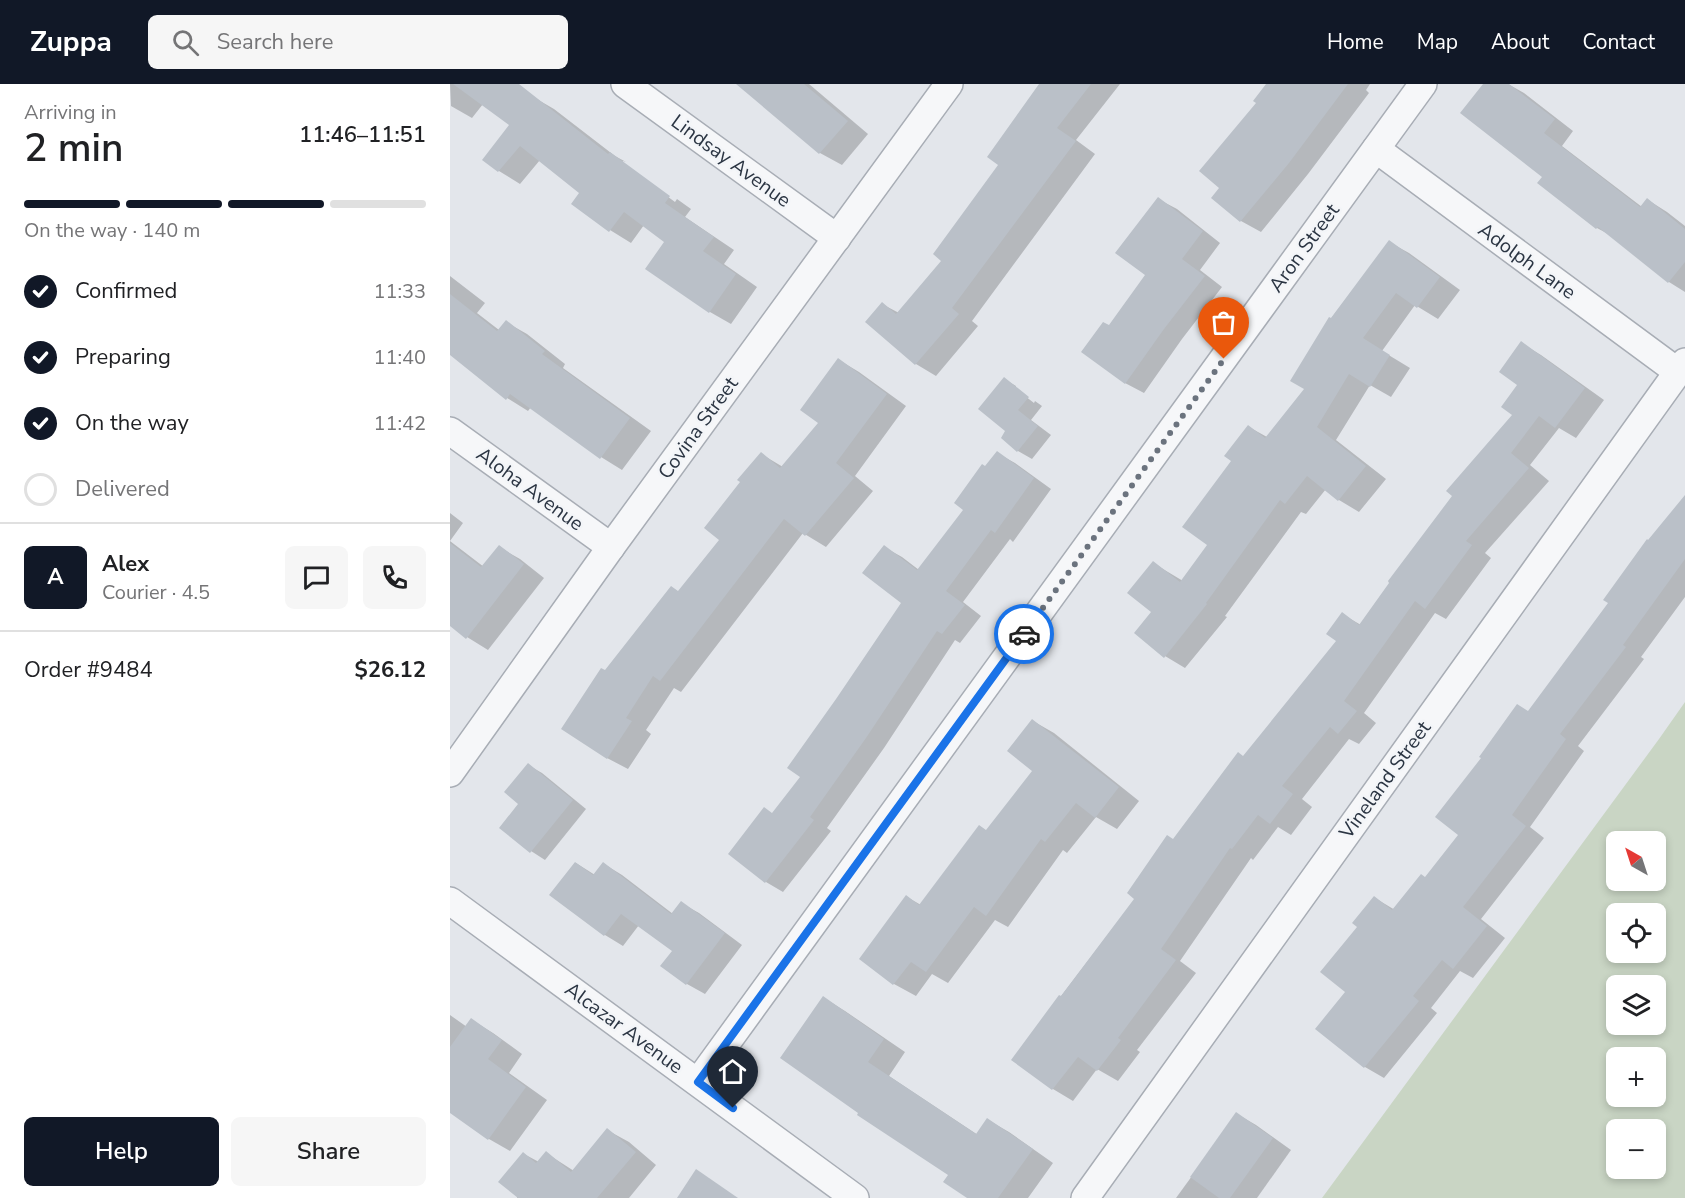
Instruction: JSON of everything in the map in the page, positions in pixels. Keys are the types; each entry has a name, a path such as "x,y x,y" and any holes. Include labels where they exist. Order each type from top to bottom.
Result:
{"street":[{"name":"Lindsay Avenue","path":"625,84 837,238"},
{"name":"Covina Street","path":"450,773 610,547 949,84"},
{"name":"Aron Street","path":"698,1082 1423,84"},
{"name":"Adolph Lane","path":"1376,150 1682,367"},
{"name":"Vineland Street","path":"1085,1198 1682,367"},
{"name":"Aloha Avenue","path":"450,431 610,547"},
{"name":"Alcazar Avenue","path":"450,901 855,1198"}],"green space":[{"path":"1685,702 1685,1198 1322,1198 1659,739"}],"building":[{"path":"453,84 519,84 608,154 610,152 670,196 665,203 714,237 703,251 736,274 709,313 645,269 664,242 624,212 609,232 571,204 579,193 520,146 498,172 482,160 509,125"},
{"path":"736,84 804,84 848,121 819,154"},
{"path":"1039,84 1091,84 1057,128 1076,141 952,308 959,314 915,365 865,322 882,302 896,314 941,261 933,254 998,165 987,157"},
{"path":"1266,84 1348,84 1289,163 1240,222 1211,198 1219,188 1199,171 1256,103 1253,101"},
{"path":"1483,84 1509,84 1555,119 1544,133 1640,207 1647,198 1685,229 1685,262 1668,283 1598,227 1596,229 1537,183 1542,177 1460,113"},
{"path":"1158,197 1203,231 1182,259 1205,276 1125,384 1081,352 1103,322 1109,325 1145,275 1115,253"},
{"path":"1389,240 1440,277 1417,308 1396,293 1363,338 1390,355 1370,387 1349,374 1317,427 1366,466 1338,501 1307,476 1285,504 1280,500 1207,604 1164,658 1134,633 1151,612 1127,593 1153,561 1180,582 1207,545 1182,527 1231,461 1224,456 1248,425 1265,438 1304,389 1290,381 1329,317 1331,318"},
{"path":"450,294 497,331 506,320 545,351 542,354 630,418 600,459 510,394 506,400 450,355"},
{"path":"1521,341 1585,388 1555,428 1539,416 1511,453 1529,468 1466,541 1472,545 1425,609 1415,601 1344,701 1357,711 1338,734 1330,727 1282,786 1293,794 1270,824 1258,815 1232,849 1230,848 1161,949 1176,960 1118,1038 1121,1040 1097,1071 1078,1057 1052,1090 1011,1060 1134,899 1127,893 1167,835 1173,839 1238,752 1243,756 1336,641 1326,634 1342,612 1359,625 1389,583 1388,581 1452,496 1446,491 1512,415 1501,407 1517,385 1499,372"},
{"path":"838,358 887,394 836,463 854,478 805,536 784,519 660,681 653,676 626,718 632,721 607,759 561,729 601,668 605,670 671,586 678,591 719,540 704,528 740,482 737,480 761,452 780,468 818,423 800,410"},
{"path":"1004,377 1029,397 1018,410 1038,426 1017,452 1001,438 1005,431 978,409"},
{"path":"997,451 1034,478 995,533 991,530 946,591 965,605 942,634 937,631 810,817 814,820 765,883 728,854 764,807 772,813 800,777 787,768 901,603 862,573 884,545 917,570 963,510 954,503 982,464 985,466"},
{"path":"1685,495 1685,559 1623,645 1626,647 1560,734 1566,739 1512,815 1526,826 1463,907 1487,926 1453,969 1442,960 1413,996 1419,1001 1364,1068 1315,1029 1345,992 1320,972 1357,927 1352,923 1374,896 1392,910 1421,874 1425,877 1458,835 1435,817 1481,758 1479,757 1517,704 1528,711 1608,603 1603,600 1647,539"},
{"path":"450,543 481,567 499,545 524,564 466,639 450,626"},
{"path":"1032,719 1119,787 1095,818 1076,803 1045,842 1041,839 986,916 974,907 926,972 911,962 893,985 859,959 906,895 919,905 979,825 986,830 1032,771 1007,751"},
{"path":"528,763 573,800 530,853 499,828 518,804 504,792"},
{"path":"575,862 593,875 603,862 671,914 681,901 725,933 686,985 660,966 672,951 621,914 604,936 549,895"},
{"path":"823,996 884,1039 868,1062 976,1134 987,1118 1033,1149 998,1198 967,1198 943,1182 948,1175 857,1115 858,1113 780,1058"},
{"path":"471,1018 502,1040 488,1059 526,1087 488,1140 450,1113 450,1047"},
{"path":"1236,1112 1273,1138 1230,1198 1219,1198 1190,1177"},
{"path":"607,1128 636,1152 597,1198 518,1198 498,1182 523,1152 536,1163 546,1151 571,1172"},
{"path":"696,1169 738,1198 677,1198"}],"way so far":[{"path":"1024,634 1224,359"}],"route":[{"path":"733,1108 698,1082 1024,634"}]}
